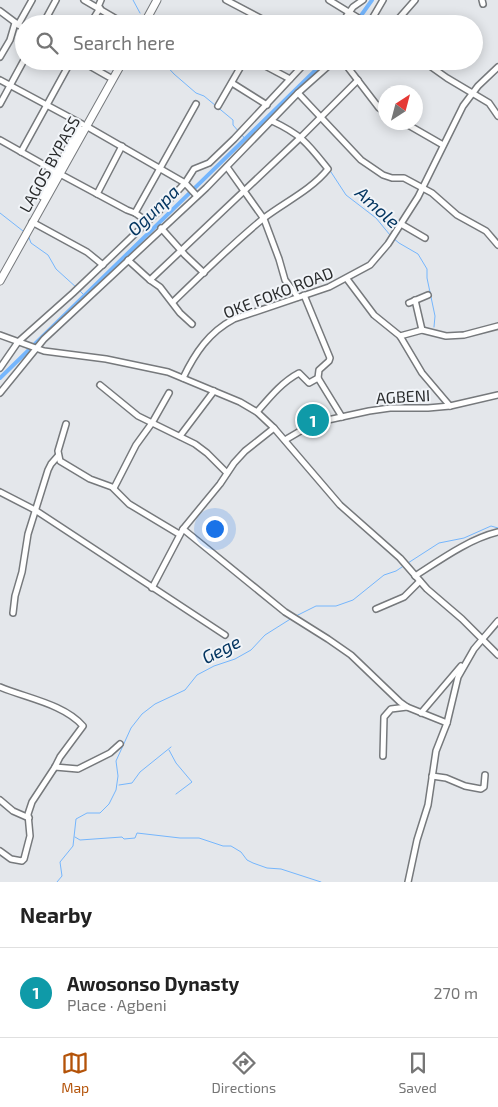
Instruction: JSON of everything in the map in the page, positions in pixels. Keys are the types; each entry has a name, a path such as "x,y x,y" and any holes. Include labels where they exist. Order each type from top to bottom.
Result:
{"main road":[{"path":"144,15 152,0"},
{"path":"149,15 157,0"},
{"name":"LAGOS BYPASS","path":"0,281 113,70"},
{"name":"LAGOS BYPASS","path":"84,125 118,70"},
{"name":"LAGOS BYPASS","path":"0,274 58,173"}],"street":[{"path":"23,15 32,0"},
{"path":"48,15 56,0"},
{"path":"84,0 110,15"},
{"path":"94,15 101,0"},
{"path":"226,0 254,15"},
{"path":"329,0 355,15"},
{"path":"348,15 362,0"},
{"path":"373,15 383,0"},
{"path":"402,15 415,0"},
{"path":"0,11 15,22"},
{"path":"0,57 15,29"},
{"name":"OKE FOKO ROAD","path":"183,378 203,343 224,324 234,318 329,287 370,265 393,237 423,187 456,118 471,93 498,67"},
{"path":"0,104 18,70"},
{"path":"21,152 66,70"},
{"path":"97,70 109,77"},
{"path":"218,106 239,70"},
{"path":"273,70 290,79"},
{"path":"0,368 20,343 148,222 185,183 194,169 209,162 234,139 298,70"},
{"path":"0,392 34,348 227,167 298,93 324,70"},
{"path":"350,70 378,105"},
{"path":"437,70 489,104 498,116"},
{"path":"0,80 160,168 185,183 196,195"},
{"path":"150,280 301,137 358,80"},
{"path":"232,83 267,104"},
{"path":"298,93 351,151 371,168 392,178 404,178 423,187 457,216 486,231 498,245"},
{"path":"135,213 196,104"},
{"path":"173,302 264,219 284,206 328,169 301,137 272,121"},
{"path":"417,130 443,145"},
{"path":"0,140 135,213 148,222"},
{"path":"97,194 122,146"},
{"path":"227,167 264,219 285,280 298,296"},
{"path":"32,222 87,252 103,265"},
{"path":"401,224 425,238"},
{"path":"161,228 204,273"},
{"path":"128,260 160,287 180,313 192,324"},
{"path":"347,279 374,316 400,336 422,373 450,406"},
{"path":"304,294 330,358 319,370 318,378 342,417"},
{"path":"422,330 412,302 428,295"},
{"path":"400,336 422,330 446,336 464,335 498,326"},
{"path":"0,335 34,348 140,365 168,372 240,402 257,412 285,440 340,505 400,558 420,581 498,655"},
{"path":"257,412 285,382 295,375 299,373 309,383 318,378"},
{"path":"100,385 130,410 180,436 207,453 227,473"},
{"path":"180,436 214,391"},
{"path":"114,488 136,445 152,423 168,393"},
{"name":"AGBENI","path":"285,440 314,423 342,417 390,408 450,406 498,395"},
{"path":"13,613 28,534 48,470 58,456 66,424"},
{"path":"152,588 179,534 246,451 274,428"},
{"path":"58,456 64,465 90,479 114,488 129,504 179,534"},
{"path":"0,492 35,510 225,635"},
{"path":"183,529 285,612 346,652 407,707 447,724"},
{"path":"415,576 460,549 498,532"},
{"path":"376,608 404,598 420,581"},
{"path":"408,882 417,840 428,805 436,751 447,724 458,677 466,661 482,638 498,621"},
{"path":"422,713 466,661"},
{"path":"0,688 28,696 52,706 83,725 60,757 56,767 28,810 30,836 23,860 11,859 0,851"},
{"path":"383,756 384,717 391,709 407,707"},
{"path":"56,767 78,769 110,753 120,744"},
{"path":"432,776 446,778 465,786 481,789 484,787 485,775"},
{"path":"0,800 13,811 29,818"}],"waterway":[{"path":"133,0 140,13"},
{"name":"Ogunpa","path":"361,15 372,0"},
{"path":"170,70 196,93 204,96 233,120 233,125 239,132"},
{"name":"Ogunpa","path":"0,378 316,70"},
{"name":"Amole","path":"275,118 301,135"},
{"name":"Ogunpa","path":"242,135 245,139"},
{"name":"Amole","path":"329,169 346,195 376,218 390,235"},
{"path":"0,213 23,231"},
{"path":"28,235 31,243 48,255 56,269 77,288"},
{"name":"Amole","path":"393,238 418,254 427,269 427,278 435,316 434,327"},
{"name":"Ogunpa","path":"80,291 84,295"},
{"name":"Gege","path":"408,563 439,543 464,538 491,526 498,528"},
{"name":"Gege","path":"296,616 316,606 336,606 353,600 384,575 396,571 405,565"},
{"name":"Gege","path":"57,882 62,876 60,862 73,846 76,819 87,813 100,813 109,804 116,790 118,776 116,761 131,728 142,714 155,704 185,690 197,675 251,650 265,635 292,618"},
{"path":"119,785 132,783 140,772 171,747"},
{"path":"169,750 176,763 192,782 176,794"},
{"path":"75,837 80,840 122,837 124,839 135,838 137,833 180,838 199,838 223,846 231,846 253,863 267,868 281,869 321,882"}],"place":[{"name":"Awosonso Dynasty","path":"313,420"}]}
